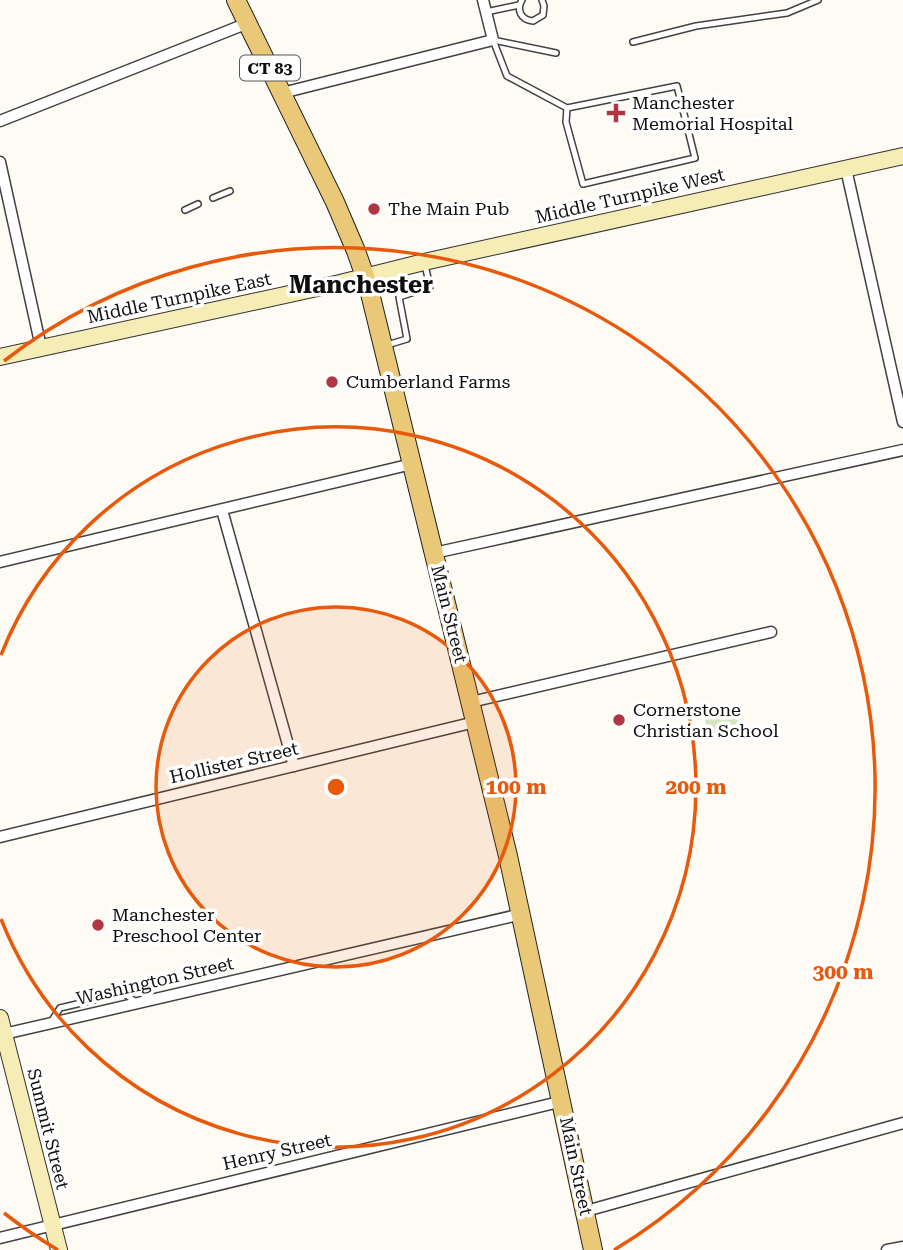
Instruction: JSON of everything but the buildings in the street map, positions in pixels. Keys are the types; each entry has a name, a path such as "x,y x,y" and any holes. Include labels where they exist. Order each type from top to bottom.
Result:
{"main road":[{"name":"Main Street","path":"236,0 335,202 365,277 522,914 593,1250"},
{"name":"Middle Turnpike West","path":"365,277 903,156"},
{"name":"Middle Turnpike East","path":"0,357 365,277"},
{"name":"Summit Street","path":"1,1029 59,1250"}],"street":[{"path":"282,93 493,40 483,0"},
{"path":"0,121 248,23"},
{"path":"0,162 41,347"},
{"path":"846,169 903,422"},
{"path":"434,553 903,450"},
{"path":"0,562 412,464"},
{"path":"222,510 294,766"},
{"path":"471,702 771,632"},
{"name":"Hollister Street","path":"0,837 475,722"},
{"name":"Washington Street","path":"1,1029 50,1023 522,914"},
{"name":"Henry Street","path":"0,1238 563,1101"},
{"path":"586,1212 903,1123"},
{"path":"887,1250 903,1247"}],"lane":[{"path":"486,12 520,3 522,16 529,21 537,20 544,10 542,0"},
{"path":"633,42 696,26 787,13 818,0"},
{"path":"493,40 556,53"},
{"path":"493,40 507,76 567,108 677,86 695,158 583,184 566,122 567,108"},
{"path":"213,198 230,191"},
{"path":"185,209 198,204"},
{"path":"383,346 407,339 399,297 430,287 424,262"}],"green space":[{"path":"738,713 742,730 709,737 705,720"}],"place":[{"name":"Manchester Memorial Hospital","path":"616,113"},
{"name":"The Main Pub","path":"374,209"},
{"name":"Cumberland Farms","path":"332,382"},
{"name":"Cornerstone Christian School","path":"619,720"},
{"name":"Manchester Preschool Center","path":"98,925"}],"district":[{"name":"Manchester","path":"361,285"}]}
